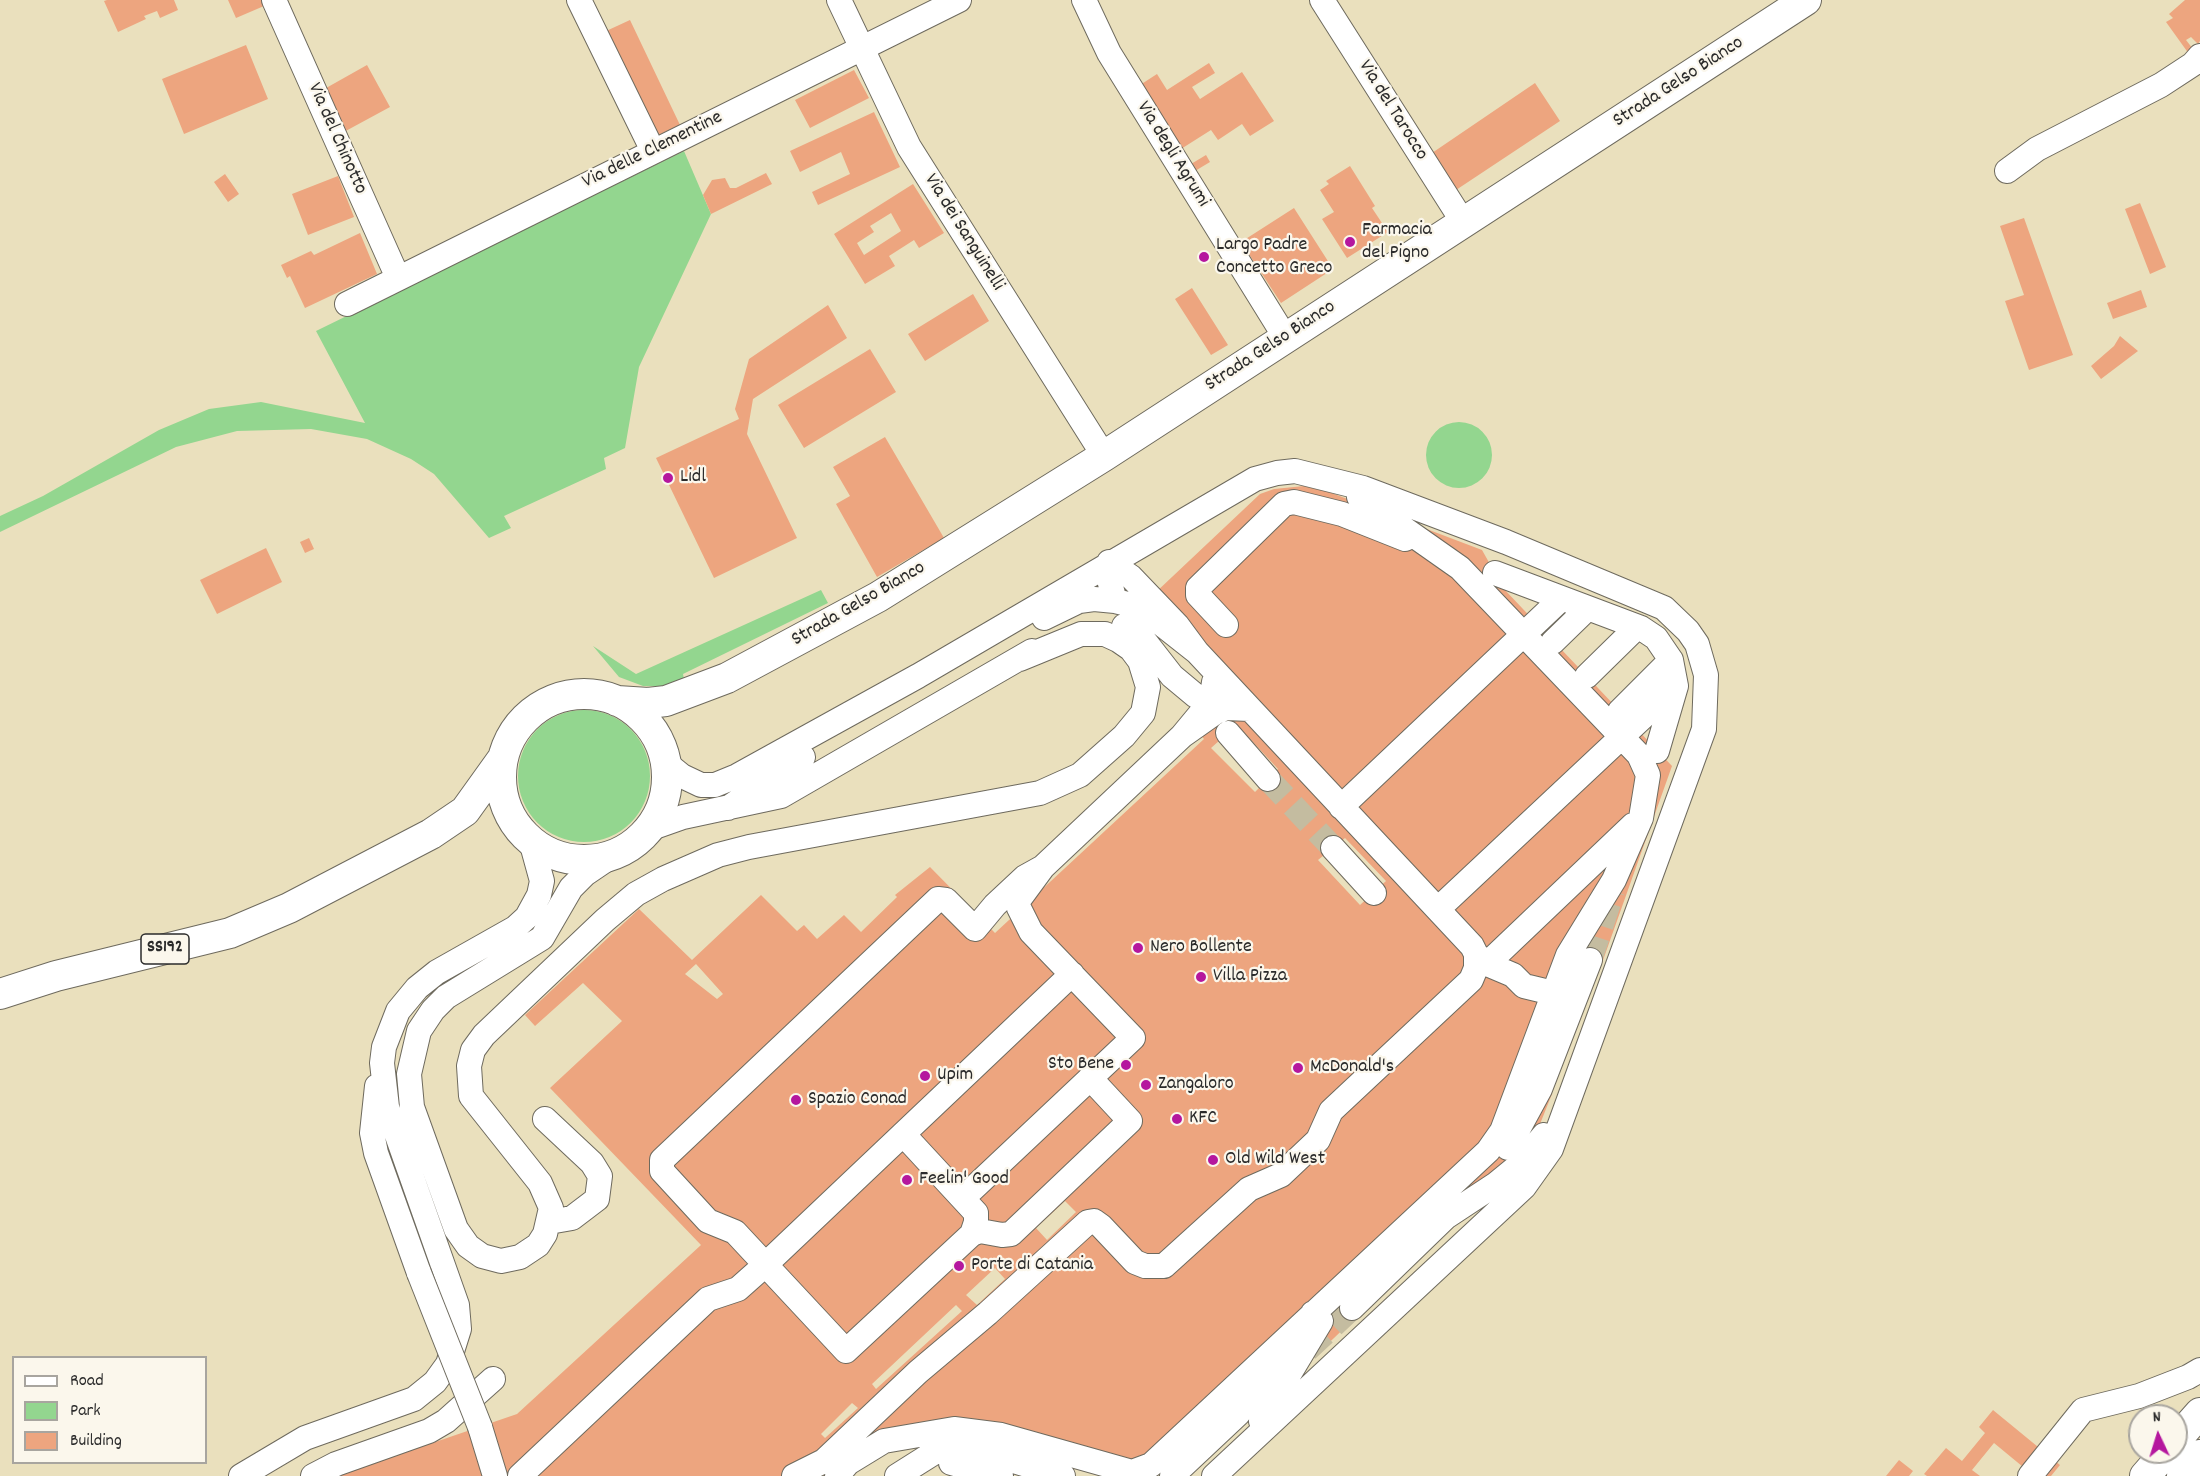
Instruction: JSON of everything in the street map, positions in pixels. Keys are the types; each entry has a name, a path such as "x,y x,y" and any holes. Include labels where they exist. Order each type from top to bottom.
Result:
{"main road":[{"name":"Strada Gelso Bianco","path":"617,701 648,703 666,701 727,678 878,597 1104,456 1806,0"},
{"name":"Strada Gelso Bianco","path":"664,757 670,729 683,711 727,678"},
{"path":"431,834 465,811 502,758 519,725 548,702 584,694 617,701 646,722 664,757 664,798 649,829 638,840 613,855 585,860 570,859 543,849 528,838 508,813 504,800 502,758"},
{"path":"431,834 466,822 484,821 528,838"},
{"name":"SS192","path":"0,994 56,976 230,933 325,891 431,834"},
{"path":"2188,1426 2200,1413"},
{"path":"2182,1476 2200,1455"},
{"path":"2145,1476 2156,1464"}],"street":[{"name":"Via del Chinotto","path":"274,0 398,278"},
{"path":"579,0 653,151"},
{"name":"Via dei Sanguinelli","path":"839,0 909,147 1104,456"},
{"name":"Via delle Clementine","path":"347,304 959,0"},
{"name":"Via degli Agrumi","path":"1084,0 1109,53 1285,337"},
{"name":"Via del Tarocco","path":"1322,0 1463,222"},
{"path":"2007,171 2037,149 2161,85 2193,64 2200,56"},
{"path":"664,757 682,776 701,785 715,785 737,776 918,676 1109,562 1255,479 1276,472 1295,471 1364,488 1506,542 1664,608 1688,631 1697,644 1706,675 1704,729 1551,1149 1533,1177 1214,1476"},
{"path":"1320,476 1383,512 1437,554 1460,568 1638,755 1648,775 1641,818 1614,880"},
{"path":"1226,625 1198,595 1198,588 1284,504 1294,502 1342,514 1437,554"},
{"path":"1109,562 1108,576 1116,601"},
{"path":"1109,562 1131,577 1177,625 1213,671 1438,909 1482,959 1513,975 1524,986 1552,993"},
{"path":"1495,573 1528,599 1561,599 1637,627 1656,638 1671,660 1676,686 1657,752"},
{"path":"728,808 800,759 1064,607 1094,599 1140,607 1197,652"},
{"path":"1341,807 1561,599"},
{"path":"1553,642 1587,609"},
{"path":"649,829 683,817 781,796 810,782 1020,659 1068,628 1083,623 1116,623 1140,635 1172,676 1196,696"},
{"path":"1587,676 1637,627"},
{"path":"613,855 585,873 571,888 542,938 462,986 433,1010 419,1031 412,1056 409,1092 412,1107 456,1229 468,1246 482,1256 501,1261 520,1257 538,1245 549,1222 551,1208 540,1183 471,1095 469,1066 473,1050 484,1035 605,920 636,894 681,870 749,847 1040,793 1080,775 1124,736 1143,713 1148,687 1140,661 1118,640 1106,634 1081,634 1020,659"},
{"path":"1620,711 1671,660"},
{"path":"1031,932 1021,913 1018,901 1043,867 1182,736 1211,701 1213,671"},
{"path":"1438,909 1676,686"},
{"path":"837,1476 848,1463 884,1441 954,1429 1001,1435 1115,1469 1137,1471 1151,1465 1177,1443 1313,1312 1488,1151 1502,1131 1568,955 1614,880 1649,837 1663,812 1705,699"},
{"path":"1182,736 1216,712 1226,708 1250,710"},
{"path":"1228,733 1268,779"},
{"path":"794,1476 824,1461 934,1358 988,1313 1088,1222 1094,1221 1101,1226 1135,1262 1145,1266 1164,1266 1249,1189 1281,1175 1318,1140 1331,1112 1471,980 1482,959 1641,818"},
{"path":"495,1476 480,1427 419,1273 376,1153 372,1133 374,1100 390,1028 407,998 437,972 515,928 527,917 539,895 542,881 528,838"},
{"path":"1333,848 1374,893"},
{"path":"1043,867 1025,877 995,905 975,929 946,900 938,899 662,1160 662,1171 708,1221 735,1232 846,1351 972,1234 980,1231 1002,1235 1011,1234 1130,1120 1090,1078"},
{"path":"963,1198 1133,1038 1031,932 1004,911 984,921"},
{"path":"1352,1308 1446,1217 1496,1184 1524,1161 1540,1141 1557,1109 1594,1005 1628,937"},
{"path":"1438,1196 1488,1169 1515,1139 1540,1089 1590,960"},
{"path":"520,1476 708,1299 738,1289 765,1265 1072,974"},
{"path":"241,1476 305,1438 414,1399 435,1382 448,1364 456,1345 459,1319 455,1297 387,1107 382,1063"},
{"path":"545,1119 592,1163 600,1176 597,1199 572,1218 549,1222"},
{"path":"903,1134 976,1213 972,1234"},
{"path":"1206,1476 1273,1406 1322,1321 1313,1312"},
{"path":"1172,1476 1238,1414 1273,1373 1286,1353 1280,1345"},
{"path":"2030,1476 2083,1410 2139,1396 2200,1370"},
{"path":"313,1476 336,1464 429,1431 446,1420 493,1379"},
{"path":"906,1469 935,1452 971,1452 994,1455 1063,1476"},
{"path":"867,1466 906,1469 960,1464 1001,1476"}],"green space":[{"path":"684,151 711,214 639,367 625,448 604,458 606,469 504,516 511,528 489,538 434,474 411,459 367,439 311,429 237,431 176,447 0,532 0,516 43,496 159,430 209,409 261,402 365,423 316,331"},
{"path":"1459,422 1472,424 1487,437 1492,455 1490,468 1477,483 1459,488 1446,486 1431,473 1426,455 1428,442 1441,427"},
{"path":"821,590 828,603 683,674 684,679 662,686 643,686 619,677 593,646 636,674"},
{"path":"584,710 609,715 630,730 645,751 650,776 645,801 630,822 609,837 584,842 559,837 538,822 523,801 518,776 523,751 538,730 559,715"}],"building":[{"path":"174,0 178,10 160,18 157,11 144,16 146,19 118,32 104,1"},
{"path":"228,0 262,0 264,6 236,18"},
{"path":"2185,0 2200,0 2200,41 2198,44 2191,37 2186,40 2193,49 2189,54 2166,22 2173,18 2169,14"},
{"path":"630,20 680,125 654,137 604,32"},
{"path":"246,45 268,99 184,134 162,79"},
{"path":"1209,63 1215,73 1192,87 1200,99 1242,72 1274,121 1250,136 1242,124 1218,140 1211,130 1181,149 1140,85 1157,74 1167,90"},
{"path":"367,65 390,107 342,133 319,92"},
{"path":"854,70 869,98 810,128 795,100"},
{"path":"1535,83 1560,121 1456,190 1432,153"},
{"path":"874,112 900,167 818,205 812,192 850,174 841,152 800,172 790,151"},
{"path":"1206,155 1210,162 1195,171 1191,164"},
{"path":"1350,166 1375,206 1372,208 1388,232 1347,258 1322,219 1334,212 1320,190 1329,184 1326,181"},
{"path":"766,173 772,184 711,214 703,195 712,180 725,178 730,188 736,188"},
{"path":"225,174 239,194 228,202 214,182"},
{"path":"338,176 354,217 308,235 292,194"},
{"path":"913,184 944,233 919,248 914,240 889,256 895,266 865,284 834,234","holes":["891,213 901,231 864,255 857,243 874,232 870,226"]},
{"path":"2140,203 2166,267 2150,274 2125,209"},
{"path":"1294,208 1333,269 1281,303 1241,242"},
{"path":"2024,218 2073,355 2029,370 2005,301 2024,295 2000,226"},
{"path":"360,233 377,274 305,308 290,276 287,278 281,265 311,251 314,255"},
{"path":"1192,288 1228,345 1211,355 1175,299"},
{"path":"2141,290 2147,307 2113,319 2107,303"},
{"path":"973,294 989,321 925,361 908,334"},
{"path":"828,305 847,338 753,399 747,434 797,538 714,578 656,458 739,419 735,409 749,359"},
{"path":"2120,336 2138,351 2101,379 2091,366 2114,346"},
{"path":"870,349 896,392 804,448 778,405"},
{"path":"885,437 944,538 877,577 836,504 850,496 833,467"},
{"path":"1304,486 1329,492 1482,550 1504,589 1672,766 1602,963 1590,960 1534,1087 1552,1094 1538,1129 1358,1315 1190,1476 1161,1473 1150,1476 1000,1442 894,1447 855,1471 852,1476 336,1476 517,1414 701,1245 550,1088 622,1021 583,983 535,1026 525,1015 639,909 692,960 761,895 797,931 804,925 817,939 844,915 861,932 897,897 895,895 930,867 995,933 1204,739 1186,717 1207,672 1137,610 1260,494 1274,489","holes":["1512,634 1527,648 1433,736","1237,725 1278,769 1255,792 1211,748","1624,751 1531,839 1517,824","1345,838 1386,881 1360,905 1318,860","696,964 723,994 717,999 685,974","1065,1201 1076,1212 1047,1240 1036,1228","995,1268 1005,1279 977,1305 966,1295","956,1305 962,1311 876,1389 872,1384","852,1403 858,1408 825,1438 821,1434"]},
{"path":"309,538 314,549 305,553 300,542"},
{"path":"266,548 282,582 217,614 200,580"},
{"path":"1993,1410 2060,1465 2051,1476 2034,1476 1994,1443 1972,1470 1980,1476 1927,1476 1924,1474 1946,1448 1962,1461 1985,1433 1979,1427"},
{"path":"1899,1460 1913,1471 1909,1476 1886,1476"}],"tunnel":[{"path":"1268,779 1333,848"},
{"path":"1590,960 1613,891"},
{"path":"1307,1350 1352,1308"}],"place":[{"name":"Farmacia del Pigno","path":"1350,242"},
{"name":"Largo Padre Concetto Greco","path":"1204,257"},
{"name":"Lidl","path":"668,478"},
{"name":"Nero Bollente","path":"1138,948"},
{"name":"Villa Pizza","path":"1201,977"},
{"name":"Sto Bene","path":"1126,1065"},
{"name":"McDonald's","path":"1298,1068"},
{"name":"Upim","path":"925,1076"},
{"name":"Zangaloro","path":"1146,1085"},
{"name":"Spazio Conad","path":"796,1100"},
{"name":"KFC","path":"1177,1119"},
{"name":"Old Wild West","path":"1213,1160"},
{"name":"Feelin' Good","path":"907,1180"},
{"name":"Porte di Catania","path":"959,1266"}]}
